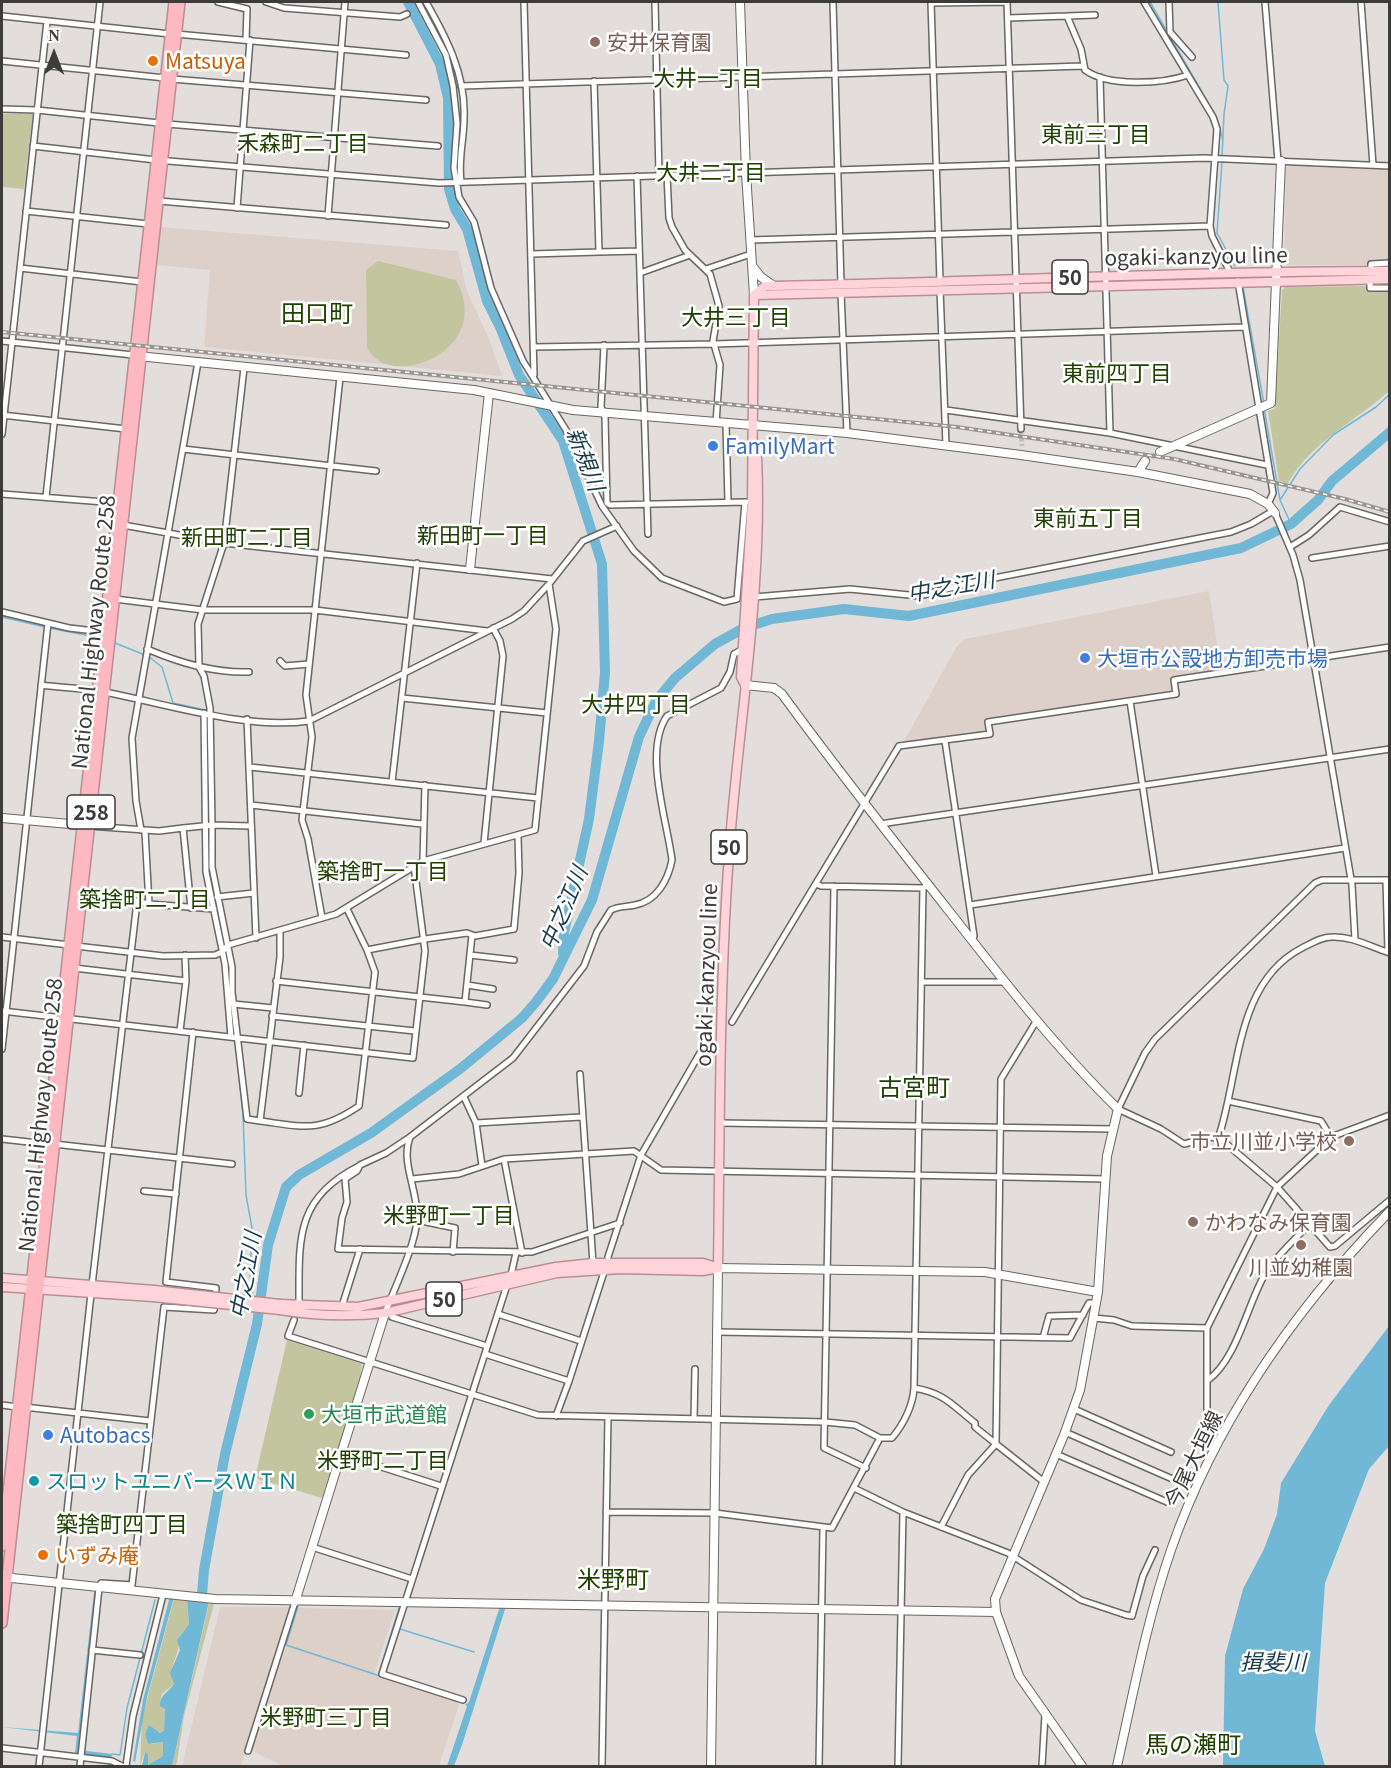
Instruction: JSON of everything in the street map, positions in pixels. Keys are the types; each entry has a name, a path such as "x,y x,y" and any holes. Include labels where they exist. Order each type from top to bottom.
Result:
{"highway":[{"name":"National Highway Route 258","path":"2,1623 4,1577 21,1407 100,692 114,599 119,524 117,503 138,356 142,282 148,224 159,160 173,34 174,2"},
{"name":"National Highway Route 258","path":"173,34 180,2"},
{"name":"National Highway Route 258","path":"100,692 103,632 119,524 159,201 159,160"},
{"name":"National Highway Route 258","path":"64,1017 74,968 72,946 82,890 85,826"},
{"name":"National Highway Route 258","path":"2,1545 21,1407"}],"main road":[{"name":"ogaki-kanzyou line","path":"940,285 1017,288 1230,272 1278,276 1370,275 1389,271"},
{"name":"ogaki-kanzyou line","path":"1370,275 1389,279"},
{"name":"ogaki-kanzyou line","path":"754,295 841,288 940,285 1017,278 1238,281 1278,276"},
{"name":"ogaki-kanzyou line","path":"754,295 765,286 774,285 841,288"},
{"name":"ogaki-kanzyou line","path":"752,601 749,502 753,426 754,295"},
{"name":"ogaki-kanzyou line","path":"718,1268 724,917 745,685 748,678 746,645 752,601 759,501 757,441 753,426"},
{"name":"50","path":"2,1278 35,1285 153,1293 280,1307 358,1307 593,1263 703,1271 718,1268"},
{"name":"50","path":"280,1307 315,1316 388,1315 509,1279 607,1264"},
{"name":"50","path":"2,1287 35,1285"}],"street":[{"path":"45,497 99,2"},
{"path":"218,2 247,9"},
{"path":"237,208 247,86 247,9 249,2"},
{"path":"266,2 284,8 400,17 407,15"},
{"path":"328,216 345,2"},
{"path":"418,2 446,55 453,86 456,105 454,168 464,208 479,237 491,288 523,361 534,376 547,406 566,430 605,504 617,526 634,551 662,578 723,602 737,599 749,502 605,504"},
{"path":"426,2 448,41 461,86 464,115 458,182"},
{"path":"524,2 534,376"},
{"path":"655,2 659,175"},
{"path":"740,2 746,173 754,295"},
{"path":"832,2 847,433"},
{"path":"946,445 931,2 1007,2 1021,429"},
{"path":"1144,2 1213,117 1217,129 1210,226 1212,236 1230,272"},
{"path":"1169,2 1170,32 1192,57"},
{"path":"1160,452 1271,403 1278,276 1279,161 1265,2"},
{"path":"1361,2 1373,165"},
{"path":"1008,18 1095,15"},
{"path":"2,16 406,55"},
{"path":"1067,16 1081,49 1083,66 1092,75 1140,83 1188,75"},
{"path":"2,434 47,21"},
{"path":"2,61 168,79 426,100"},
{"path":"461,86 1083,66"},
{"path":"1100,76 1110,433"},
{"path":"594,81 599,252"},
{"path":"2,109 37,110 438,146"},
{"path":"33,146 159,160 442,183 1216,158 1389,166"},
{"path":"667,175 669,218 685,250 706,269 720,306 714,332 714,344 720,365 716,423"},
{"path":"637,176 648,534"},
{"path":"159,201 446,225"},
{"path":"26,211 148,224"},
{"path":"750,240 1210,226"},
{"path":"531,254 639,251"},
{"path":"706,269 751,254"},
{"path":"640,273 690,255"},
{"path":"1389,263 1371,264 1370,275 1370,288 1389,288"},
{"path":"752,266 761,277 774,285"},
{"path":"20,268 142,282"},
{"path":"1238,281 1262,408 1272,509 1296,562 1328,758 1351,879 1354,940"},
{"path":"534,347 714,344 1245,327"},
{"path":"2,341 489,393 547,406 726,424 847,433 946,445 1021,450 1250,494 1272,509"},
{"path":"604,345 601,407 604,412 605,504"},
{"path":"148,904 143,830 136,801 132,738 198,362"},
{"path":"235,1037 228,945 206,872 207,689 199,667 198,624 224,543 244,368"},
{"path":"322,918 302,811 312,737 306,694 340,376"},
{"path":"471,569 489,393"},
{"path":"946,410 1110,433 1268,465"},
{"path":"3,415 126,429"},
{"path":"726,424 728,502"},
{"path":"183,449 376,471"},
{"path":"1138,472 1145,461"},
{"path":"2,494 117,503"},
{"path":"1289,545 1340,507 1389,522"},
{"path":"752,601 850,589 919,596 974,582 1231,532 1251,524 1272,509"},
{"path":"119,524 224,543 471,569 551,581"},
{"path":"41,685 100,692 207,714 275,723 309,721 524,611 551,581 574,549 586,539 617,526"},
{"path":"1312,558 1389,546"},
{"path":"392,782 417,563"},
{"path":"2,937 130,952 215,955 222,952 228,945 280,932 347,909 423,861 535,830 556,629 551,581"},
{"path":"114,599 203,610 315,610 490,629"},
{"path":"2,612 48,623 103,632"},
{"path":"2,1049 4,1011 14,939 48,623"},
{"path":"484,843 503,656 490,629"},
{"path":"299,1300 299,1246 309,1211 329,1182 386,1153 498,1072 529,1039 584,966 600,926 611,910 649,900 662,888 669,875 672,860 656,762 657,740 661,724 667,716 721,688 730,672 734,654 746,645"},
{"path":"732,1022 899,746 990,734 988,722 1176,694 1174,680 1389,647"},
{"path":"147,649 199,667 218,671 249,672"},
{"path":"280,661 285,666 309,664"},
{"path":"745,685 778,690 926,887 1079,1070 1118,1109 1161,1129 1184,1144 1205,1139 1218,1139 1277,1187 1325,1245 1335,1246 1389,1200"},
{"path":"402,698 547,713"},
{"path":"1130,701 1156,876"},
{"path":"247,719 256,938"},
{"path":"945,741 970,905 974,936 972,940"},
{"path":"880,824 1389,749"},
{"path":"250,767 538,798"},
{"path":"423,861 422,824 425,785"},
{"path":"251,805 422,824"},
{"path":"2,818 143,830 208,825 251,826"},
{"path":"183,828 191,908"},
{"path":"367,950 425,939 514,929 519,873 518,836"},
{"path":"970,905 1345,848"},
{"path":"4,1011 413,1058 425,939 414,866"},
{"path":"1082,1767 1019,1676 996,1612 996,1593 1074,1409 1098,1292 1106,1179 1112,1129 1118,1109 1145,1053 1177,1016 1315,883 1322,880 1388,879 1389,952 1354,940 1332,937 1320,939 1282,960 1275,968 1251,1007 1218,1139"},
{"path":"816,884 926,887"},
{"path":"834,886 824,1448 866,1468"},
{"path":"294,1320 288,1336 538,1415 825,1422 855,1425 880,1438 892,1438 907,1416 914,1389 926,887"},
{"path":"82,890 148,904 214,909"},
{"path":"215,897 254,893"},
{"path":"215,897 214,909 247,1119 314,1128 346,1115 359,1106 375,972 347,909"},
{"path":"39,1767 127,974 137,902"},
{"path":"260,1121 280,957 280,932"},
{"path":"465,1002 472,935"},
{"path":"180,1030 186,981 185,955"},
{"path":"470,955 514,960"},
{"path":"74,968 186,981"},
{"path":"276,981 373,990 487,1005"},
{"path":"922,982 1005,982"},
{"path":"467,985 493,989"},
{"path":"233,1004 273,1008"},
{"path":"272,1016 415,1031"},
{"path":"941,1527 968,1475 996,1444 1001,1079 1037,1020"},
{"path":"80,1767 99,1588 101,1583 132,1585 164,1307 214,1310 216,1288 166,1282 193,1032"},
{"path":"299,1093 304,1045"},
{"path":"557,1416 643,1156 704,1047"},
{"path":"580,1074 593,1263"},
{"path":"464,1097 476,1123 482,1166"},
{"path":"1228,1101 1321,1120 1331,1137"},
{"path":"1208,1420 1207,1328 1277,1187 1331,1137 1389,1115"},
{"path":"476,1123 582,1117"},
{"path":"720,1123 1112,1129"},
{"path":"248,1751 341,1454 388,1315 389,1302 417,1220 412,1179 406,1155 410,1137"},
{"path":"2,1138 232,1164"},
{"path":"412,1179 459,1174 504,1159 634,1151 660,1170 1106,1179"},
{"path":"463,1700 382,1674 471,1393 519,1253 504,1159"},
{"path":"360,1165 344,1182 347,1202 342,1218 338,1249 532,1252 620,1223"},
{"path":"144,1191 176,1194"},
{"name":"今尾大垣線","path":"1117,1767 1159,1588 1179,1528 1209,1463 1236,1411 1281,1342 1306,1308 1389,1211"},
{"path":"417,1220 455,1228 453,1252"},
{"path":"1208,1380 1215,1375 1236,1340 1266,1273 1308,1225"},
{"path":"343,1303 360,1249"},
{"path":"711,1767 718,1268 999,1273 1098,1292"},
{"path":"717,1332 1070,1338 1089,1303 1096,1303"},
{"path":"498,1314 581,1341"},
{"path":"388,1315 487,1346"},
{"path":"1043,1338 1049,1316 1083,1315"},
{"path":"1094,1318 1114,1320 1132,1326 1207,1328"},
{"path":"485,1354 568,1381"},
{"path":"694,1419 696,1369"},
{"path":"914,1389 929,1391 957,1406 975,1423 975,1427 1044,1482"},
{"path":"2,1405 150,1421"},
{"path":"1074,1409 1171,1452"},
{"path":"602,1767 608,1417"},
{"path":"1065,1432 1177,1481"},
{"path":"606,1512 715,1513 823,1528 835,1526 880,1438"},
{"path":"341,1454 441,1486"},
{"path":"1056,1454 1167,1502"},
{"path":"854,1488 903,1512 1012,1556 1081,1600 1132,1616 1143,1576 1155,1550"},
{"path":"898,1767 903,1512"},
{"path":"819,1767 823,1528"},
{"path":"312,1547 412,1579"},
{"path":"4,1577 164,1595 295,1602 996,1612"},
{"path":"2,1748 41,1753 81,1754 109,1760 124,1767 133,1716 164,1595"},
{"path":"92,1650 140,1655"},
{"path":"1042,1767 1045,1715"}],"shaded area":[{"path":"1289,166 1389,170 1389,261 1368,261 1368,265 1287,265 1284,263 1286,168"},
{"path":"160,227 458,251 467,291 489,339 502,376 204,347 210,270 157,265"},
{"name":"大垣市公設地方卸売市場","path":"1209,591 1221,670 1171,676 1173,692 987,719 988,731 903,743 957,646 965,639"},
{"path":"220,1607 290,1607 241,1766 182,1766"},
{"path":"298,1608 395,1610 374,1674 457,1701 459,1705 439,1766 283,1766 252,1751"}],"green space":[{"path":"2,114 33,114 24,189 2,187"},
{"path":"378,261 456,280 464,305 462,327 451,345 434,358 414,365 395,366 378,360 367,347 366,270"},
{"path":"1366,286 1366,290 1389,290 1389,391 1309,455 1288,483 1279,481 1268,411 1275,409 1282,290 1285,287"},
{"name":"大垣市武道館","path":"287,1340 362,1364 359,1386 322,1498 255,1478"},
{"path":"174,1599 187,1601 189,1624 179,1637 172,1672 174,1684 162,1694 160,1701 165,1711 164,1733 154,1731 150,1725 145,1733 147,1741 152,1744 163,1742 163,1756 148,1765 145,1752 140,1766 142,1718"},
{"path":"209,1603 214,1604 184,1716 177,1762 175,1766 172,1766"}],"water":[{"name":"揖斐川","path":"1389,1326 1389,1446 1369,1469 1325,1583 1315,1731 1325,1766 1223,1766 1225,1656 1243,1589 1264,1549 1277,1514 1281,1483 1329,1405"},
{"path":"94,1592 96,1594 78,1750 112,1754 110,1766 108,1766 108,1758 75,1753 77,1736 2,1727 78,1733"},
{"path":"170,1596 174,1597 147,1697 135,1762 133,1761 143,1700"},
{"path":"187,1599 209,1601 172,1766 142,1766 145,1752 148,1754 148,1765 163,1756 163,1742 148,1744 145,1734 149,1725 160,1733 164,1731 165,1709 160,1706 160,1702 174,1684 170,1673 180,1650 177,1640 189,1624"},
{"path":"500,1606 506,1606 462,1745 454,1766 447,1766 467,1706 465,1705 469,1702"}],"waterway":[{"name":"新規川","path":"408,2 440,64 448,98 449,189 455,209 467,229 487,301 519,375 563,441 602,564 605,673 599,741 589,819 564,933 563,953"},
{"path":"1150,2 1217,118 1223,141"},
{"path":"1218,2 1224,80 1228,86 1222,157"},
{"path":"1222,162 1217,233 1235,266"},
{"path":"1243,287 1264,404"},
{"path":"1280,500 1300,469 1333,435 1376,407 1390,394"},
{"path":"1264,408 1280,500 1291,524"},
{"name":"中之江川","path":"201,1607 204,1570 225,1454 257,1324 268,1245 286,1187 299,1175 371,1133 460,1069 522,1018 536,1002 553,979 592,900 639,737 656,701 675,678 715,644 744,628 772,619 844,609 909,616 1241,548 1291,524 1318,500 1332,481 1390,432"},
{"path":"2,617 45,627"},
{"path":"49,628 96,637"},
{"path":"115,643 145,655"},
{"path":"149,657 162,667 173,703 206,710 209,868 215,896"},
{"path":"217,903 220,925"},
{"path":"227,958 228,975"},
{"path":"235,1039 243,1114 246,1195 252,1228 250,1274 253,1297"},
{"name":"中之江川","path":"255,1311 257,1324"},
{"path":"112,1754 120,1755 127,1708 155,1600"},
{"path":"298,1606 286,1645 380,1676"},
{"path":"379,1673 399,1608"},
{"path":"400,1629 474,1652"},
{"path":"385,1678 403,1683"},
{"path":"77,1766 78,1760"}],"tunnel":[{"path":"1021,429 1022,446"},
{"path":"1145,461 1160,452"}],"railway":[{"path":"2,332 957,427 1174,459 1345,499 1390,512"}],"place":[{"name":"安井保育園","path":"595,42"},
{"name":"Matsuya","path":"153,61"},
{"name":"FamilyMart","path":"713,446"},
{"name":"大垣市公設地方卸売市場","path":"1085,658"},
{"name":"市立川並小学校","path":"1349,1141"},
{"name":"かわなみ保育園","path":"1193,1222"},
{"name":"川並幼稚園","path":"1301,1245"},
{"name":"大垣市武道館","path":"309,1414"},
{"name":"Autobacs","path":"48,1435"},
{"name":"スロットユニバースＷＩＮ","path":"34,1481"},
{"name":"いずみ庵","path":"43,1555"}],"district":[{"name":"大井一丁目","path":"708,78"},
{"name":"東前三丁目","path":"1096,134"},
{"name":"禾森町二丁目","path":"303,143"},
{"name":"大井二丁目","path":"711,172"},
{"name":"田口町","path":"317,313"},
{"name":"大井三丁目","path":"736,317"},
{"name":"東前四丁目","path":"1117,373"},
{"name":"東前五丁目","path":"1088,518"},
{"name":"新田町一丁目","path":"483,535"},
{"name":"新田町二丁目","path":"247,537"},
{"name":"大井四丁目","path":"636,704"},
{"name":"築捨町一丁目","path":"383,871"},
{"name":"築捨町二丁目","path":"145,899"},
{"name":"古宮町","path":"914,1087"},
{"name":"米野町一丁目","path":"449,1215"},
{"name":"米野町二丁目","path":"383,1460"},
{"name":"築捨町四丁目","path":"122,1524"},
{"name":"米野町","path":"613,1579"},
{"name":"米野町三丁目","path":"326,1717"},
{"name":"馬の瀬町","path":"1193,1744"}]}
